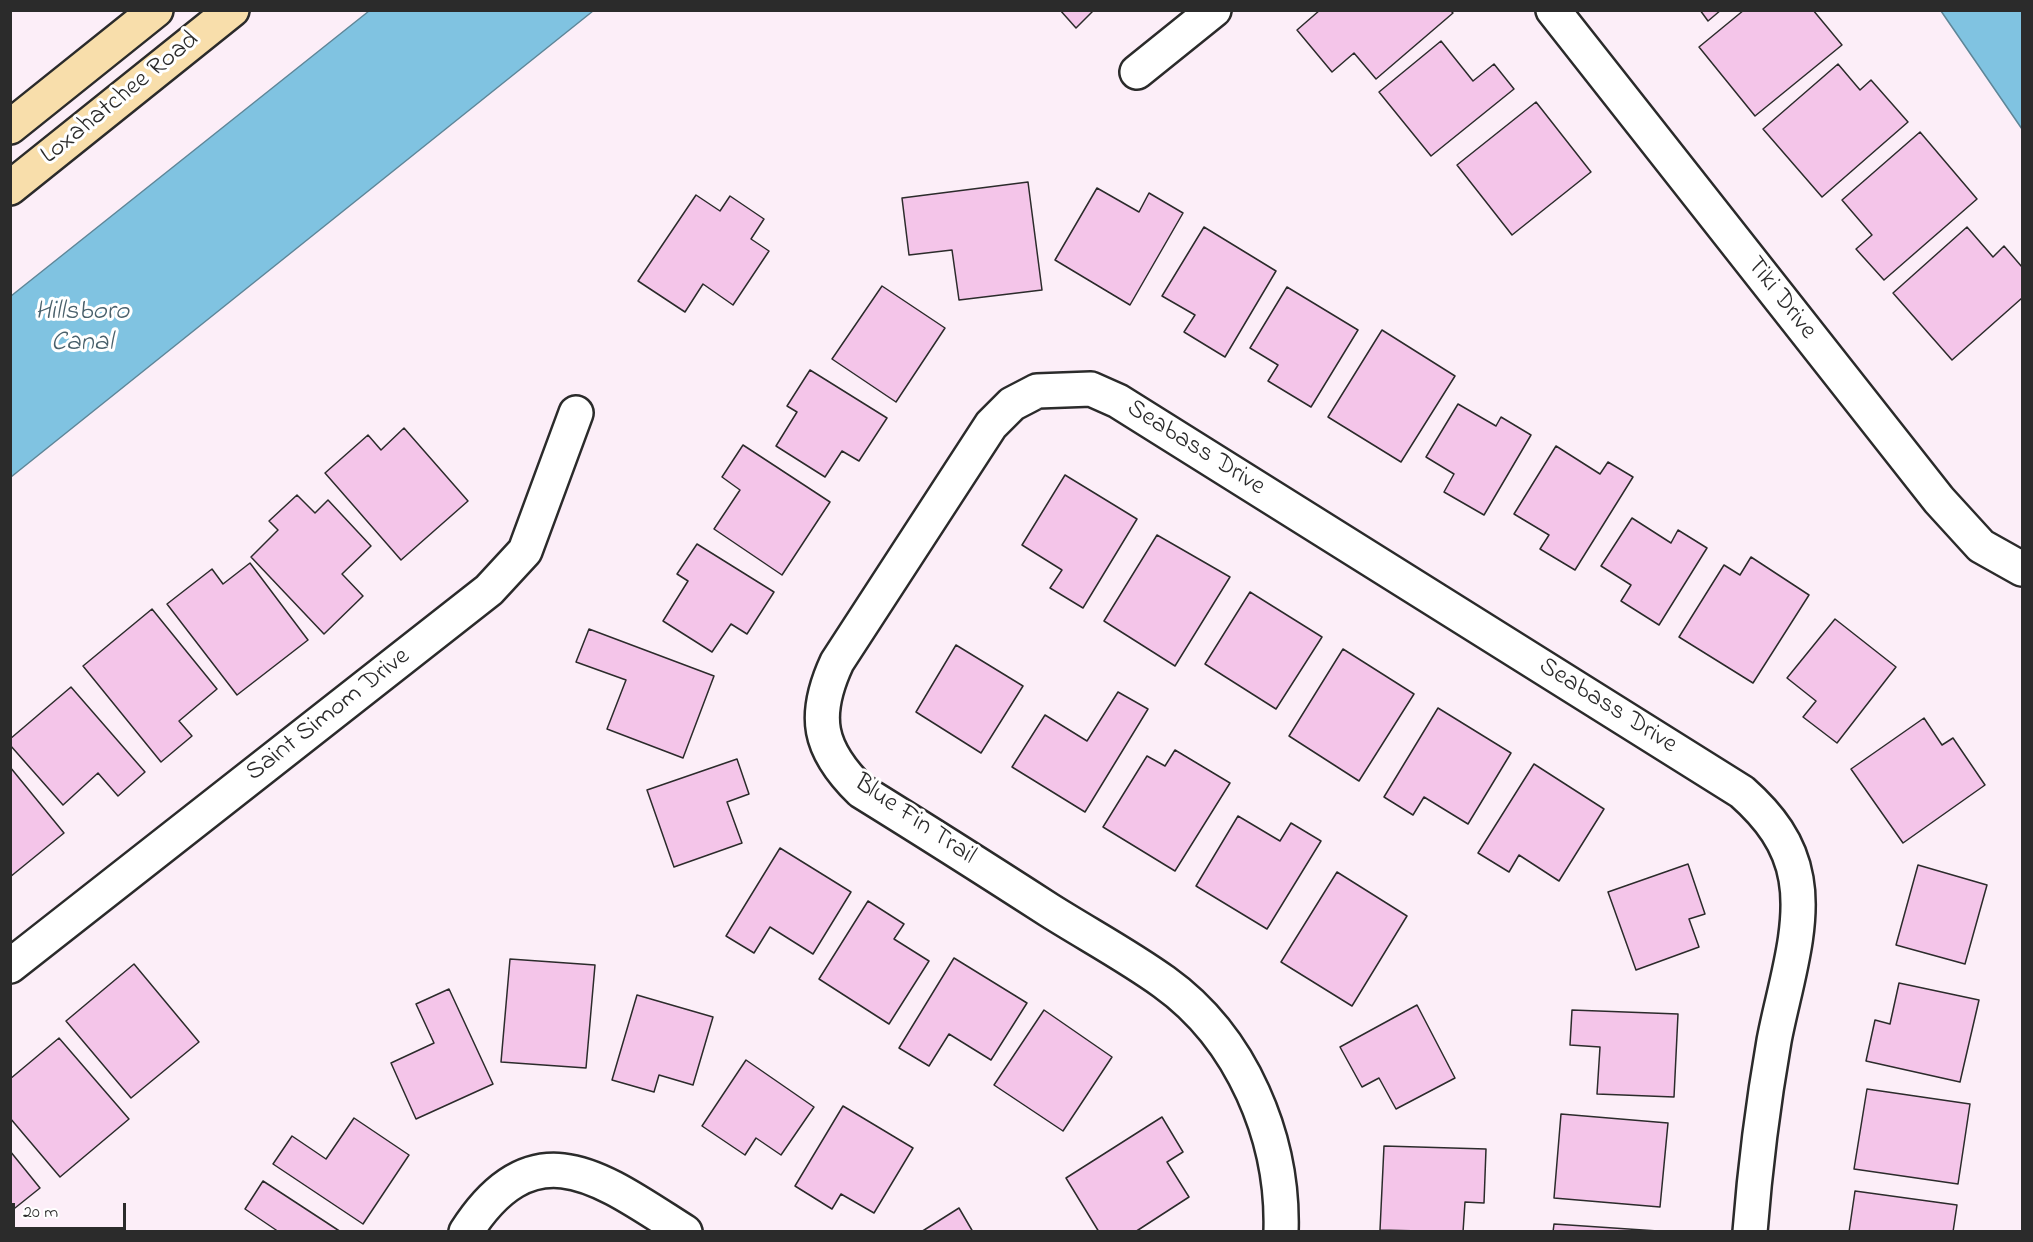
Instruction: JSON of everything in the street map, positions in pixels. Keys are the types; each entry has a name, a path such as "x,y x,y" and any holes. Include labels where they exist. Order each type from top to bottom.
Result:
{"main road":[{"name":"Loxahatchee Road","path":"10,127 156,10"},
{"name":"Loxahatchee Road","path":"10,188 232,10"}],"street":[{"path":"1137,72 1214,10"},
{"name":"Tiki Drive","path":"1553,10 1939,500 1981,546 2022,569"},
{"name":"Seabass Drive","path":"1077,390 1091,389 1118,401 1742,792 1762,810 1777,830 1790,855 1796,880 1798,906 1774,1043 1750,1232"},
{"name":"Blue Fin Trail","path":"1077,390 1037,391 1012,404 991,425 837,662 825,688 821,717 827,745 841,771 861,791 1165,983 1212,1026 1247,1079 1261,1108 1275,1157 1281,1232"},
{"name":"Saint Simom Drive","path":"10,966 489,590 525,551 576,412"},
{"path":"466,1232 497,1192 522,1177 550,1170 579,1172 606,1182 685,1232"}],"water":[{"name":"Hillsboro Canal","path":"369,11 593,11 11,477 11,296"},
{"path":"1941,11 2022,11 2022,129"}],"building":[{"path":"1060,10 1094,10 1076,28"},
{"path":"1320,10 1450,10 1453,13 1376,79 1354,53 1332,72 1297,30"},
{"path":"1700,10 1721,10 1708,21"},
{"path":"1744,10 1813,10 1842,45 1755,116 1699,47"},
{"path":"1441,41 1473,81 1494,64 1514,89 1431,156 1379,92"},
{"path":"1838,64 1860,90 1871,80 1908,122 1822,197 1763,129"},
{"path":"1536,102 1591,172 1512,235 1457,165"},
{"path":"1920,132 1977,199 1884,280 1856,249 1872,235 1842,200"},
{"path":"1028,182 1042,290 959,300 952,250 909,255 902,198"},
{"path":"1097,188 1139,212 1149,193 1183,213 1130,305 1055,260"},
{"path":"696,195 720,211 730,196 764,219 751,239 769,251 733,305 703,284 685,312 638,281"},
{"path":"1204,227 1276,271 1225,357 1184,332 1195,315 1162,296"},
{"path":"1967,227 1993,257 2004,246 2022,267 2022,298 1952,360 1893,293"},
{"path":"882,286 945,328 896,402 832,359"},
{"path":"1287,287 1358,330 1311,407 1268,381 1278,365 1250,348"},
{"path":"1382,330 1455,376 1401,462 1328,417"},
{"path":"810,370 887,418 859,461 842,451 825,477 776,446 797,412 787,406"},
{"path":"1458,404 1496,426 1501,417 1531,435 1484,515 1444,492 1454,474 1426,457"},
{"path":"404,428 468,501 401,560 325,473 368,435 381,450"},
{"path":"743,445 830,502 782,575 714,529 740,490 722,477"},
{"path":"1556,446 1600,474 1608,462 1633,477 1575,570 1540,549 1549,535 1514,514"},
{"path":"1065,475 1137,519 1083,608 1050,588 1062,570 1022,545"},
{"path":"297,495 315,513 328,500 371,546 342,574 363,596 324,634 251,557 278,530 269,521"},
{"path":"1632,518 1671,543 1678,530 1707,548 1659,625 1621,601 1631,585 1601,566"},
{"path":"1157,535 1230,577 1175,666 1104,621"},
{"path":"697,544 774,592 747,634 731,624 712,652 663,621 688,581 677,574"},
{"path":"1751,557 1809,595 1753,683 1679,637 1724,565 1740,575"},
{"path":"250,563 308,640 237,695 167,604 212,569 223,584"},
{"path":"1250,592 1322,637 1276,709 1205,664"},
{"path":"152,609 217,689 179,721 192,736 161,762 83,666"},
{"path":"1835,619 1896,667 1837,743 1803,717 1816,701 1787,678"},
{"path":"589,629 714,676 683,758 607,729 626,680 576,662"},
{"path":"956,645 1023,686 981,753 916,712"},
{"path":"1343,649 1414,694 1359,781 1289,736"},
{"path":"71,687 145,772 118,796 98,773 63,805 10,745 10,739"},
{"path":"1118,692 1148,709 1085,812 1012,767 1045,715 1087,741"},
{"path":"1438,708 1511,753 1468,824 1424,797 1413,815 1384,797"},
{"path":"1924,718 1942,745 1953,738 1985,785 1903,843 1851,769"},
{"path":"1175,750 1230,783 1175,871 1103,827 1147,756 1165,766"},
{"path":"737,759 749,794 727,802 742,843 674,867 647,790"},
{"path":"1534,764 1604,809 1559,881 1519,855 1509,872 1478,853"},
{"path":"10,767 64,833 10,877"},
{"path":"1238,816 1280,841 1291,823 1321,841 1267,929 1196,886"},
{"path":"780,848 851,892 813,954 770,927 754,953 726,936"},
{"path":"1688,864 1705,914 1689,919 1699,947 1636,970 1608,892"},
{"path":"1918,865 1987,885 1965,964 1896,945"},
{"path":"1337,872 1407,916 1352,1006 1281,962"},
{"path":"868,901 904,924 894,939 929,961 889,1024 819,979"},
{"path":"954,958 1027,1003 991,1060 949,1034 929,1066 899,1048"},
{"path":"510,959 595,965 586,1068 501,1062"},
{"path":"134,964 199,1042 131,1098 66,1021"},
{"path":"1899,983 1979,1000 1960,1082 1866,1061 1875,1020 1890,1024"},
{"path":"449,989 493,1084 416,1119 391,1063 434,1043 416,1004"},
{"path":"637,995 713,1017 693,1085 659,1075 654,1092 612,1080"},
{"path":"1417,1005 1455,1078 1396,1109 1379,1078 1362,1087 1340,1047"},
{"path":"1044,1010 1112,1057 1063,1131 994,1085"},
{"path":"1572,1010 1678,1014 1674,1097 1597,1094 1600,1047 1570,1045"},
{"path":"59,1038 129,1119 60,1177 10,1118 10,1079"},
{"path":"746,1060 814,1107 781,1155 756,1138 745,1155 702,1126"},
{"path":"1867,1089 1970,1104 1958,1184 1854,1169"},
{"path":"843,1106 913,1148 874,1213 841,1194 832,1209 795,1186"},
{"path":"1561,1114 1668,1123 1660,1207 1554,1198"},
{"path":"1162,1117 1183,1152 1167,1162 1189,1197 1135,1232 1099,1232 1066,1178"},
{"path":"354,1118 409,1155 363,1224 273,1164 292,1136 326,1159"},
{"path":"1384,1146 1486,1149 1484,1203 1465,1202 1463,1232 1380,1230"},
{"path":"10,1151 40,1188 10,1212"},
{"path":"263,1181 341,1232 279,1232 245,1209"},
{"path":"1855,1191 1957,1205 1953,1232 1849,1232"},
{"path":"959,1208 973,1232 921,1232"},
{"path":"1554,1224 1658,1231 1553,1232"}]}
